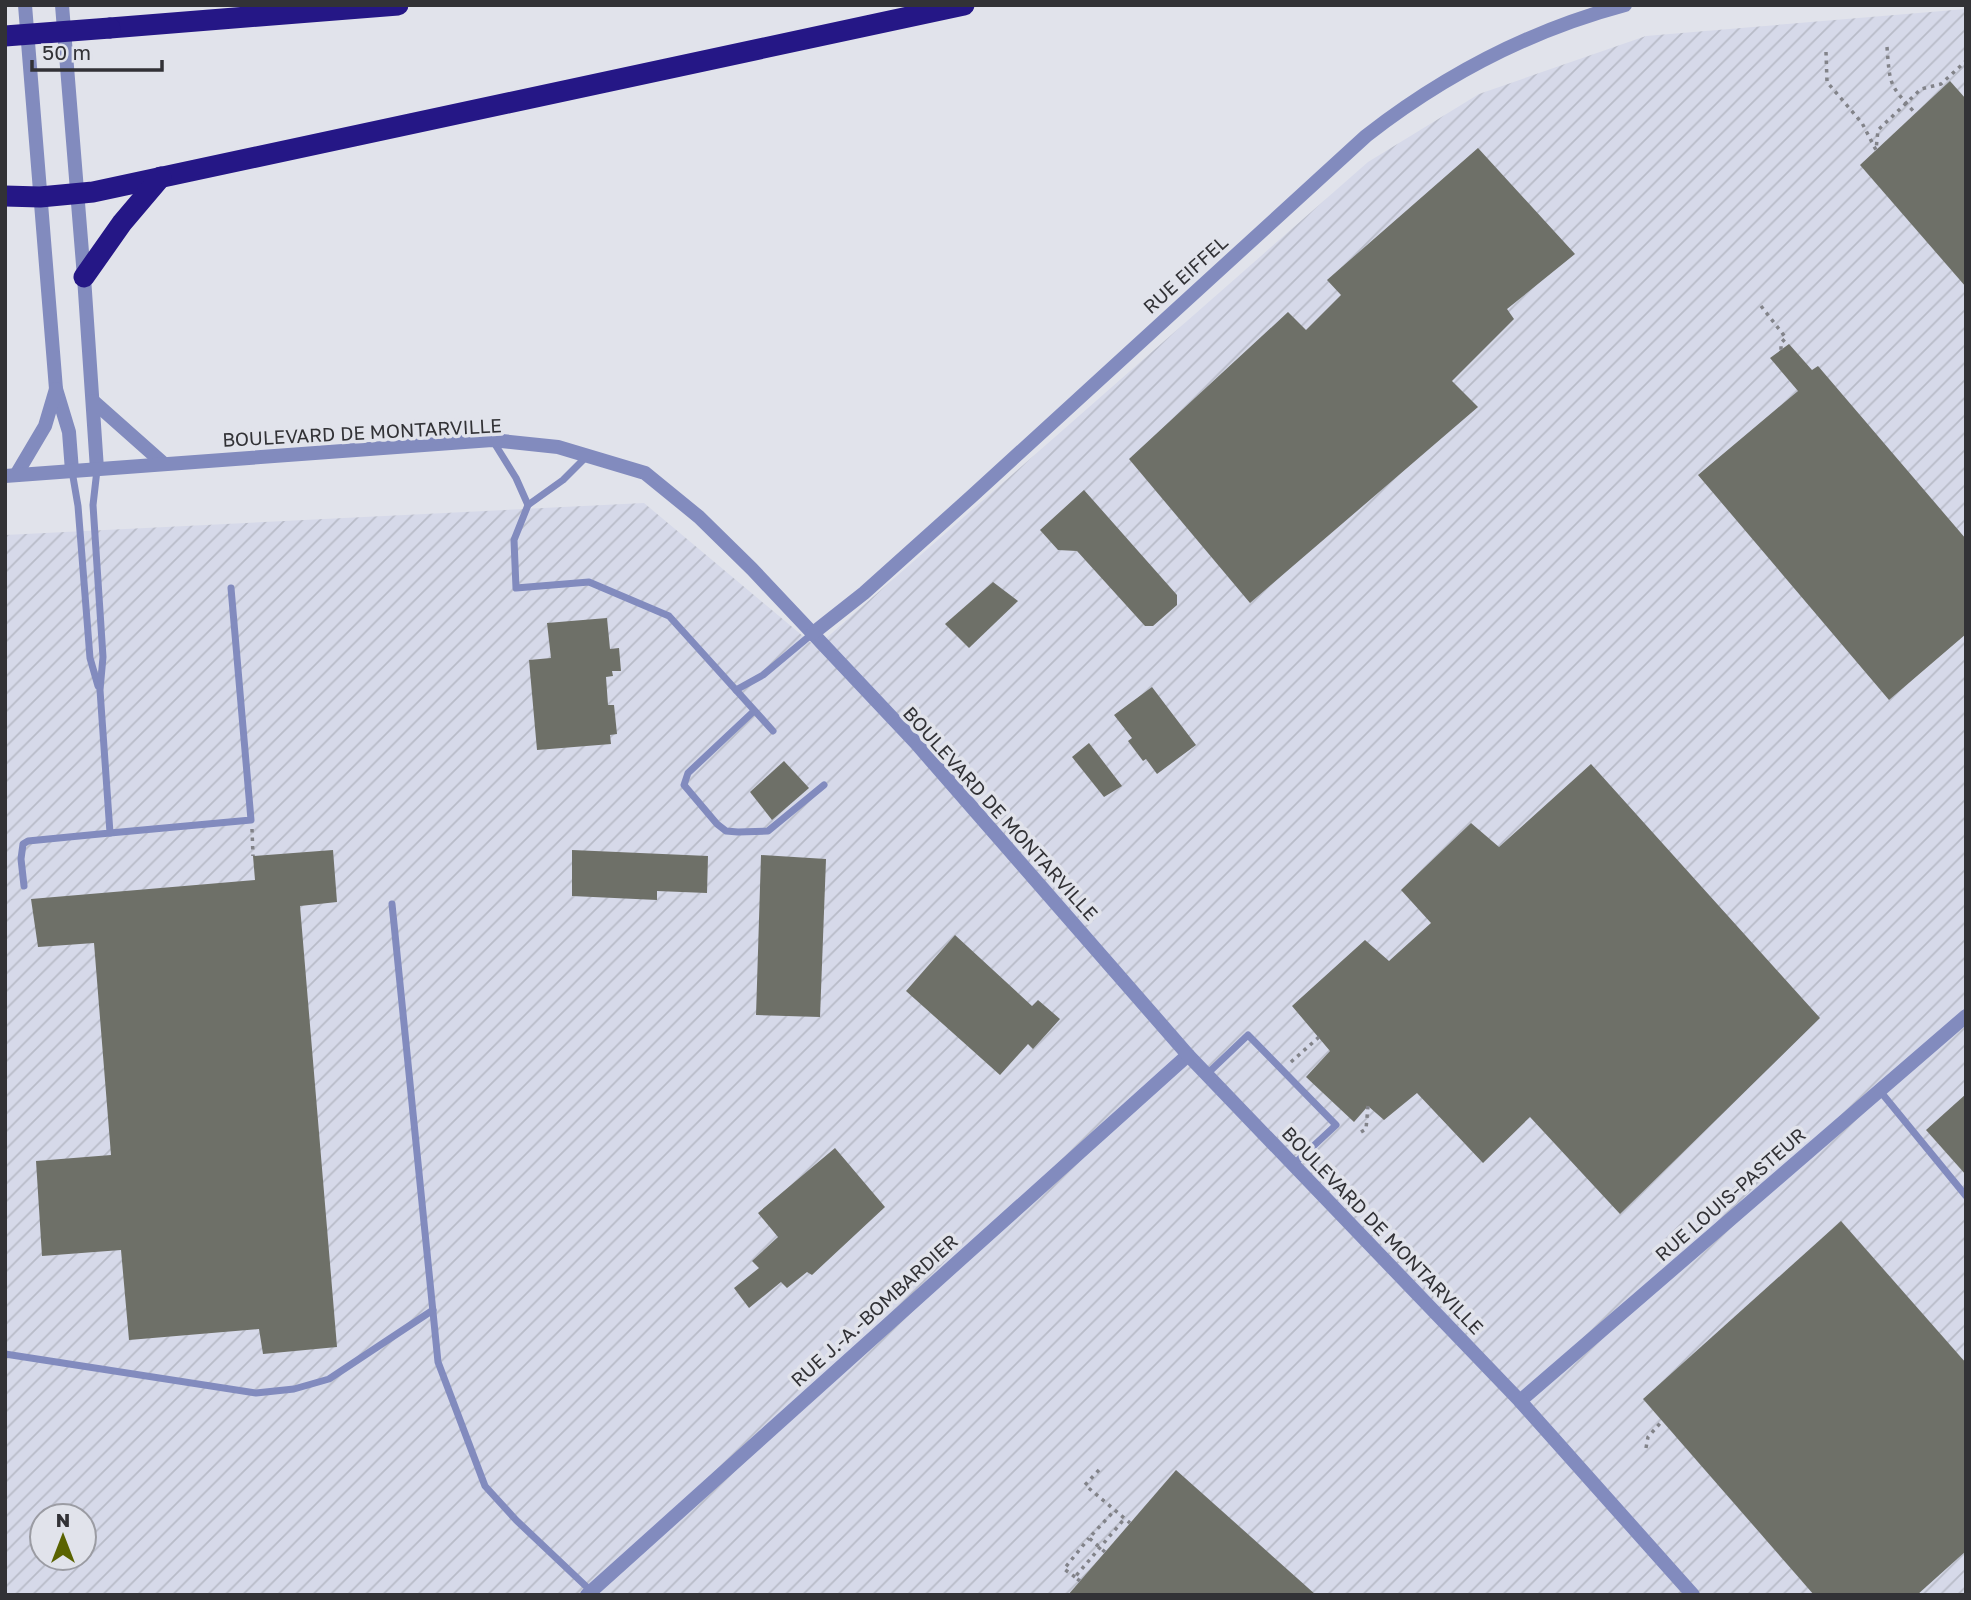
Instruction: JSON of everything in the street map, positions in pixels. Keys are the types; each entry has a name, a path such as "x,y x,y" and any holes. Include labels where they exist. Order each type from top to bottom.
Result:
{"highway":[{"path":"5,36 398,5"},
{"path":"5,196 77,194 964,5"},
{"path":"84,277 122,223 161,177"}],"street":[{"path":"25,5 56,389 69,432 72,471"},
{"path":"62,5 97,469"},
{"name":"RUE EIFFEL","path":"812,634 893,567 1366,136 1436,86 1490,57 1558,27 1625,5"},
{"path":"10,476 45,426 56,389"},
{"path":"93,401 164,464"},
{"name":"BOULEVARD DE MONTARVILLE","path":"10,476 492,440 558,447 645,473 699,517 752,569 915,742 1188,1055 1520,1401 1693,1595"},
{"name":"RUE LOUIS-PASTEUR","path":"1520,1401 1966,1016"},
{"name":"RUE J.-A.-BOMBARDIER","path":"589,1593 1188,1055"}],"lane":[{"path":"492,440 516,478 528,505"},
{"path":"587,456 563,480 528,505 514,540 516,588 589,582 669,616 773,731"},
{"path":"97,469 93,505 103,657 100,690 110,833"},
{"path":"72,471 78,506 90,658 100,690"},
{"path":"24,886 22,851 23,844 28,841 251,820 231,588"},
{"path":"736,690 763,675 812,634"},
{"path":"754,711 688,773 685,779 684,785 717,824 726,831 768,831 824,785"},
{"path":"392,904 439,1362 485,1486 589,1593"},
{"path":"1207,1074 1248,1035 1336,1125 1293,1165"},
{"path":"1879,1091 1966,1196"},
{"path":"5,1354 256,1393 294,1389 330,1378 433,1310"}],"path":[{"path":"1887,47 1889,79 1893,89 1915,113"},
{"path":"1826,51 1827,82 1862,123 1876,150 1878,130 1921,89 1941,84 1966,61"},
{"path":"1761,306 1786,338 1781,344 1781,351"},
{"path":"251,820 253,856"},
{"path":"1282,1070 1319,1037"},
{"path":"1361,1132 1366,1129 1368,1107"},
{"path":"1646,1448 1648,1437 1662,1421"},
{"path":"1099,1470 1085,1485 1130,1523"},
{"path":"1080,1581 1064,1569 1115,1510"},
{"path":"1075,1577 1125,1518"},
{"path":"1089,1538 1105,1552"}],"shaded area":[{"path":"1966,9 1966,1595 5,1595 5,535 644,503 816,647 1368,162 1479,94 1646,36"}],"building":[{"path":"1950,81 1966,99 1966,287 1860,165"},
{"path":"1478,148 1575,254 1507,309 1514,319 1452,381 1478,407 1250,603 1129,459 1288,312 1306,330 1341,295 1327,280"},
{"path":"1789,344 1812,370 1818,366 1966,539 1966,634 1889,700 1698,475 1798,391 1770,358"},
{"path":"1084,490 1177,595 1177,605 1153,626 1145,626 1077,551 1058,550 1040,530"},
{"path":"993,582 1018,601 969,648 945,624"},
{"path":"607,618 610,649 619,648 621,671 612,671 613,676 606,677 608,705 614,705 617,734 610,735 611,744 537,750 529,660 551,658 547,623"},
{"path":"1152,687 1196,745 1157,774 1128,741 1132,738 1114,715"},
{"path":"1089,743 1122,786 1104,797 1072,757"},
{"path":"784,761 809,788 772,820 750,792"},
{"path":"1591,764 1820,1018 1620,1214 1530,1117 1483,1163 1417,1093 1384,1120 1368,1106 1354,1122 1306,1077 1330,1051 1292,1006 1365,940 1389,961 1431,923 1401,890 1471,823 1499,847"},
{"path":"333,850 337,902 300,906 337,1347 263,1354 259,1329 129,1340 121,1250 42,1256 36,1161 111,1155 94,943 38,947 31,899 255,880 253,856"},
{"path":"572,850 708,856 707,893 657,891 657,900 572,896"},
{"path":"761,855 826,859 820,1017 756,1015"},
{"path":"955,935 1032,1006 1038,1000 1060,1019 1033,1049 1028,1044 1000,1075 906,991"},
{"path":"1966,1094 1966,1175 1926,1130"},
{"path":"835,1148 885,1207 812,1275 807,1272 787,1288 781,1282 749,1308 734,1288 759,1268 752,1261 778,1237 758,1213"},
{"path":"1841,1221 1966,1363 1966,1551 1917,1595 1814,1595 1643,1399"},
{"path":"1176,1470 1222,1511 1316,1595 1068,1595"}]}
